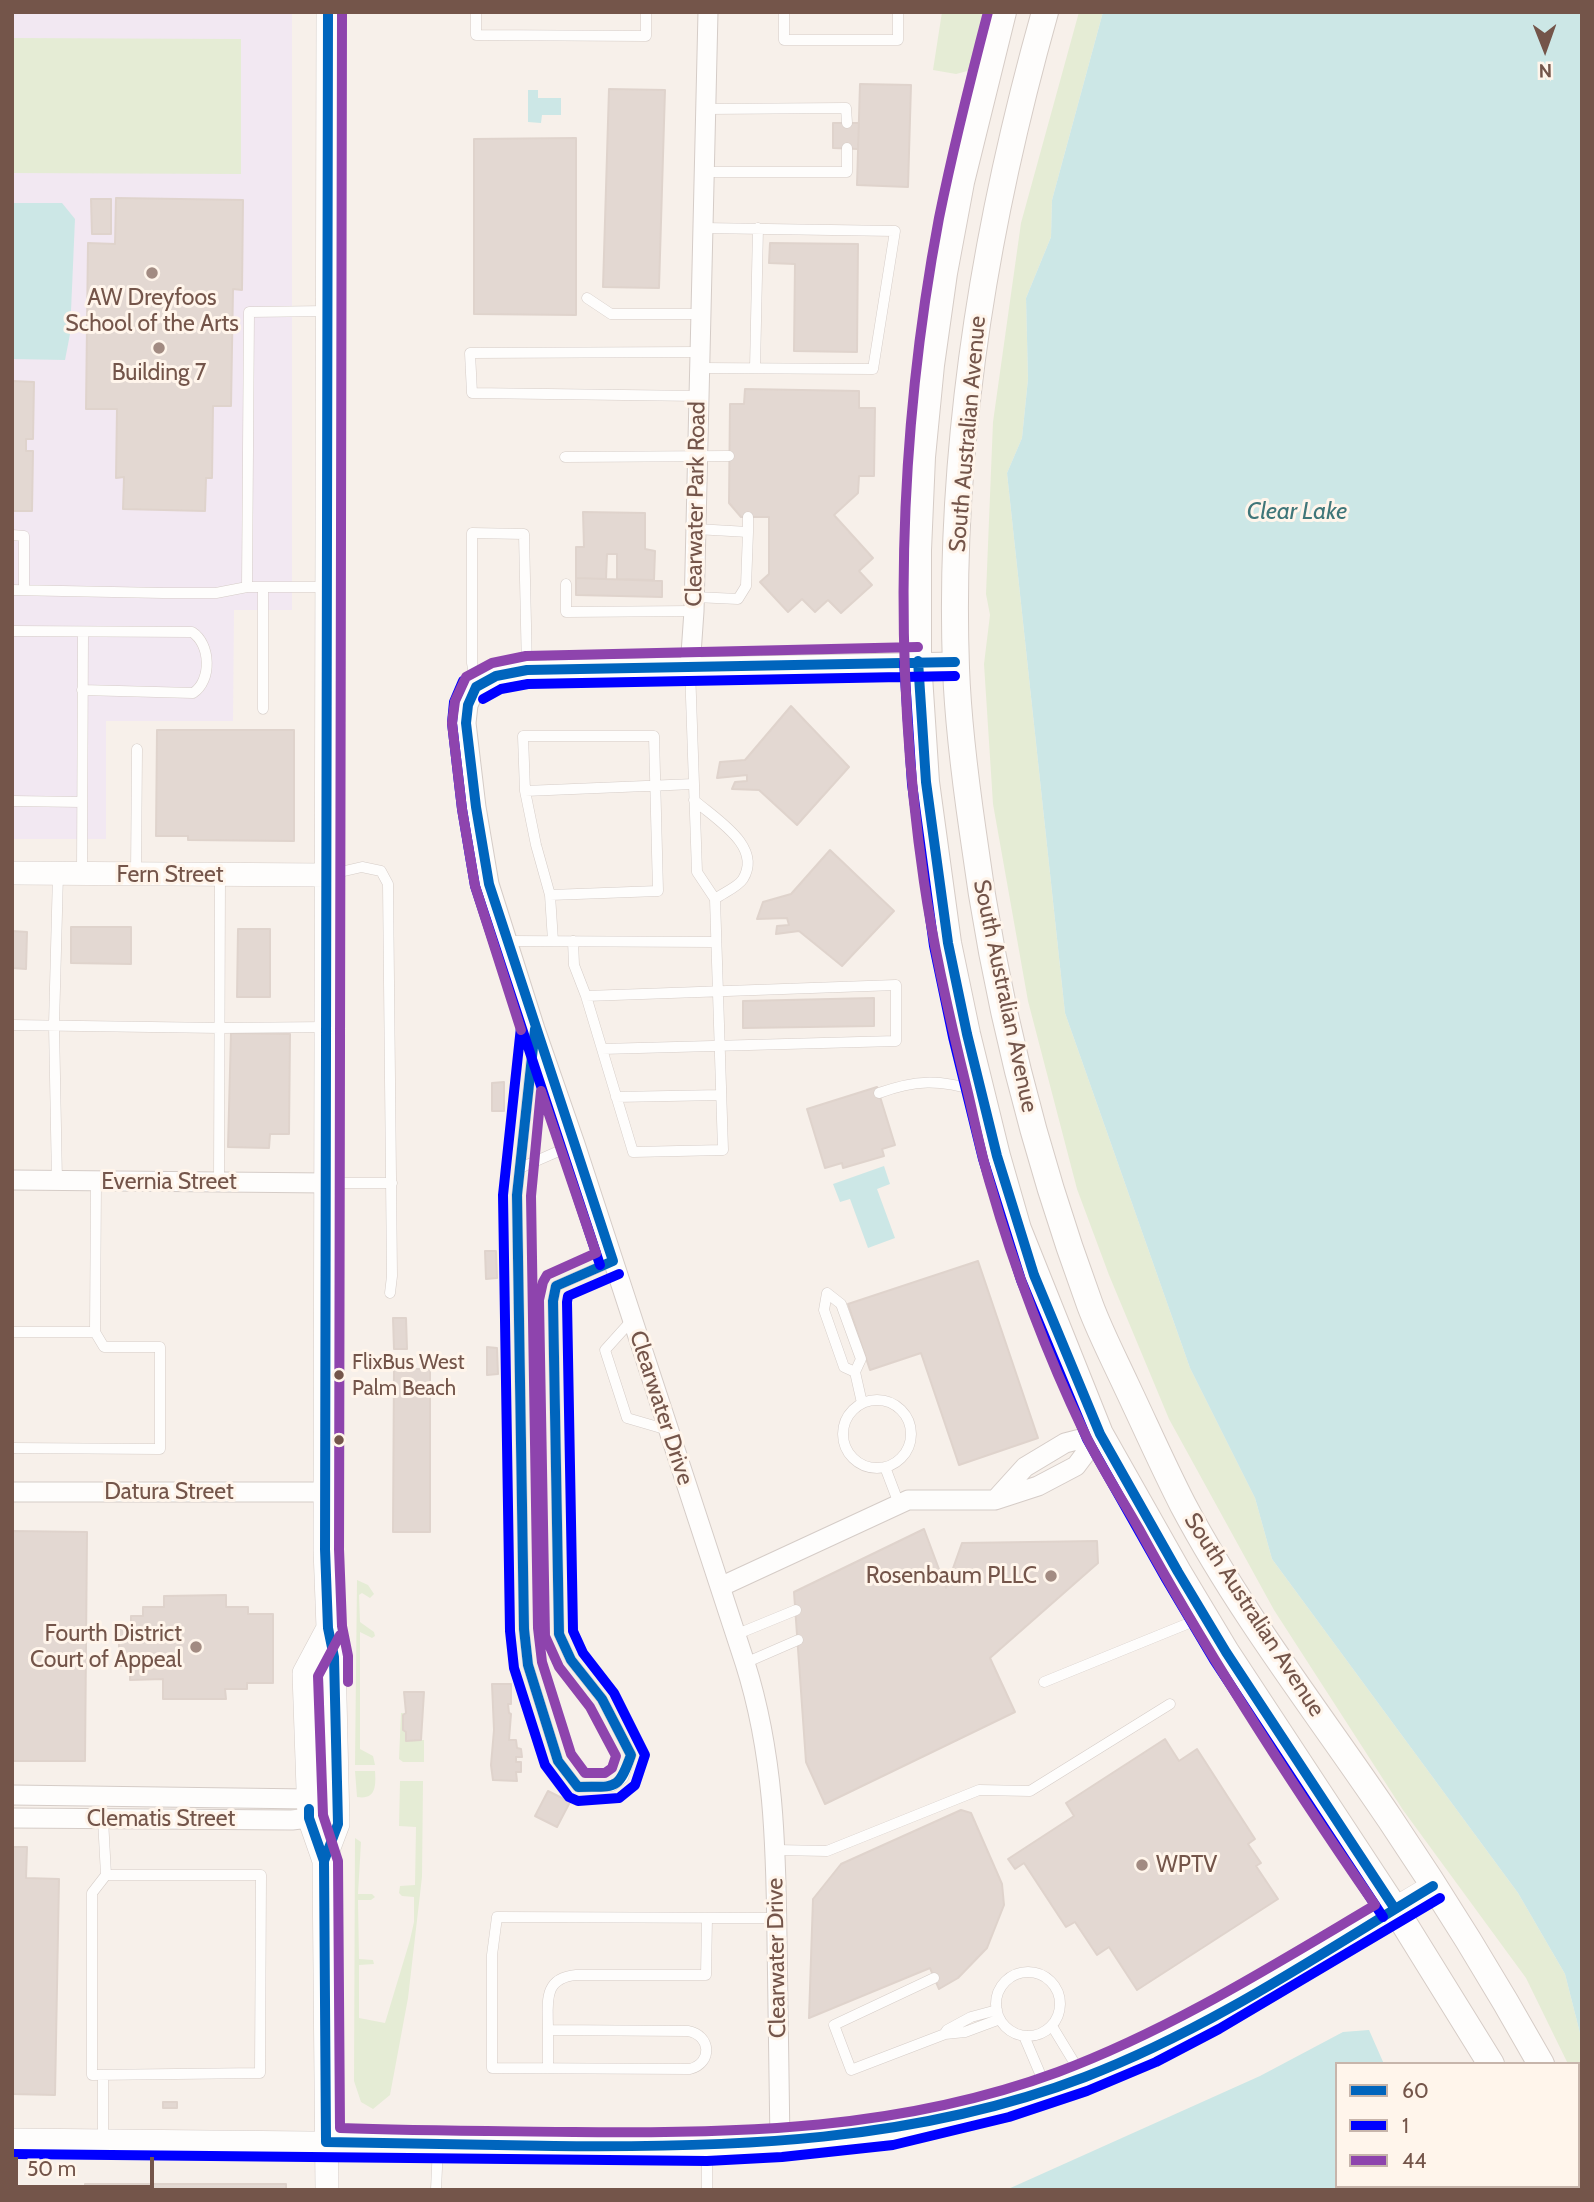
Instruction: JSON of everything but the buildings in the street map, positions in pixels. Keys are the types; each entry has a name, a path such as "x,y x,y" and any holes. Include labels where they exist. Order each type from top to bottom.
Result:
{"main road":[{"name":"South Australian Avenue","path":"1003,12 961,182 944,273 922,457 918,550 918,662 926,782 948,943 982,1092 1018,1229 1100,1434 1204,1616 1395,1909 1490,2062"},
{"name":"South Australian Avenue","path":"1045,12 999,197 982,288 969,380 956,552 957,704 980,890 1012,1044 1037,1138 1091,1309 1183,1506 1227,1581 1475,1948 1540,2062"},
{"path":"1100,1434 1142,1420"}],"street":[{"path":"324,1861 338,1824 334,1657 328,1628 325,1492 328,12"},
{"name":"Clearwater Park Road","path":"690,668 695,604 708,12"},
{"path":"477,687 496,676 527,670 955,662"},
{"name":"Clearwater Drive","path":"477,687 468,705 466,723 489,884 736,1634 762,1728 771,1783 776,1850 780,2143"},
{"name":"Fern Street","path":"12,873 327,875"},
{"name":"Evernia Street","path":"12,1180 327,1183"},
{"path":"720,1587 908,1500 995,1500 1038,1486 1076,1466 1100,1434"},
{"name":"Datura Street","path":"12,1492 325,1492"},
{"path":"327,2190 324,1861 309,1808 304,1673 328,1628"},
{"path":"306,1738 326,1793 338,1805"},
{"name":"Clematis Street","path":"12,1795 309,1808"},
{"name":"Clematis Street","path":"12,1818 103,1819 309,1808"},
{"path":"12,2140 707,2147 780,2143 890,2131 1006,2104 1083,2078 1152,2049 1213,2017 1433,1885"}],"lane":[{"path":"476,12 476,35 646,36 646,12"},
{"path":"785,12 784,40 898,40 898,12"},
{"path":"705,109 846,108 847,123"},
{"path":"704,172 847,172 847,148"},
{"path":"699,396 472,393 470,353 700,360 755,368 873,369 895,231 703,228"},
{"path":"755,368 758,228"},
{"path":"587,298 611,314 701,314"},
{"path":"247,587 249,312 328,311"},
{"path":"565,457 729,456"},
{"path":"566,584 566,611 738,599 746,586 748,517"},
{"path":"696,529 748,532"},
{"path":"477,687 472,663 472,533 524,534 527,670"},
{"path":"12,536 24,536 24,590"},
{"path":"12,590 216,593 247,587 327,587"},
{"path":"263,587 263,709"},
{"path":"12,632 192,632 201,638 206,647 205,681 201,688 193,693 82,690"},
{"path":"82,874 83,632"},
{"name":"Clearwater Park Road","path":"690,668 697,872 715,899"},
{"path":"550,895 658,891 654,736 523,736 525,791 550,895 553,941"},
{"path":"136,875 137,749"},
{"path":"525,791 694,784"},
{"path":"573,941 574,965 586,996 633,1152 723,1150 715,899 742,881 749,862 743,843 694,800"},
{"path":"12,801 82,802"},
{"path":"327,875 362,867 381,871 388,884 392,1183 390,1293"},
{"path":"57,1181 54,1024 58,874"},
{"path":"219,1182 220,875"},
{"path":"508,941 715,942"},
{"path":"586,996 896,985 896,1041 602,1049"},
{"path":"12,1025 327,1027"},
{"path":"535,1029 517,1195 524,1629 528,1665 558,1761 578,1787 612,1786 623,1778 631,1755 603,1699 571,1660 559,1634 553,1301 556,1286 613,1261"},
{"path":"879,1093 905,1084 937,1082 982,1092"},
{"path":"616,1097 721,1095"},
{"path":"520,1168 575,1144"},
{"path":"12,1448 160,1450 160,1347 104,1347 95,1332 96,1181"},
{"path":"327,1183 392,1183"},
{"path":"855,1372 844,1367 832,1334 824,1310 827,1293 841,1304 861,1359 855,1372 862,1403"},
{"path":"632,1320 605,1350 627,1418 668,1430"},
{"path":"832,1334 850,1327"},
{"path":"12,1332 95,1332"},
{"path":"873,1400 894,1405 909,1421 911,1433 904,1455 885,1467 874,1468 854,1459 843,1439 843,1429 853,1409 873,1400"},
{"path":"885,1467 900,1504"},
{"path":"736,1634 796,1610"},
{"path":"1044,1682 1204,1616"},
{"path":"745,1663 798,1640"},
{"path":"776,1850 827,1851 979,1790 1030,1791 1170,1704"},
{"path":"103,1819 106,1875 92,1893 92,2075 260,2073 261,1875 106,1875"},
{"path":"548,2030 688,2031 700,2035 707,2053 702,2064 690,2069 492,2068 492,1955 497,1917 777,1918"},
{"path":"548,2068 548,1998 554,1983 568,1975 706,1975 707,1918"},
{"path":"1037,1974 1046,1978 1059,1996 1060,2006 1052,2026 1034,2036 1024,2036 1006,2027 998,2015 996,1999 1006,1981 1016,1975 1037,1974"},
{"path":"934,1978 834,2025 851,2070 945,2034 947,2030 971,2017 998,2015"},
{"path":"1052,2026 1083,2078"},
{"path":"1024,2036 1047,2090"},
{"path":"103,2075 103,2141"},
{"path":"436,2190 438,2145"},
{"path":"707,2147 707,2190"}],"shaded area":[{"name":"AW Dreyfoos School of the Arts","path":"12,12 292,12 292,610 234,610 233,721 106,721 106,839 12,839"}],"green space":[{"path":"942,12 987,12 971,70 956,74 933,70"},
{"path":"1079,12 1103,12 1052,200 1051,237 1026,298 1028,379 1022,438 1007,473 1065,1013 1190,1368 1255,1498 1272,1559 1518,1893 1565,1974 1582,2041 1582,2092 1580,2062 1567,2062 1526,1978 1403,1810 1274,1610 1169,1419 1109,1275 1077,1189 1028,1001 993,804 984,664 990,615 986,594 993,422 1021,223"},
{"path":"12,38 241,39 241,174 12,173"},
{"path":"357,1580 368,1585 374,1594 370,1598 362,1593 359,1595 360,1622 374,1632 375,1636 372,1638 360,1632 360,1749 373,1756 375,1765 355,1765"},
{"path":"401,1713 404,1713 403,1730 406,1732 406,1740 424,1740 424,1762 403,1762 399,1759"},
{"path":"355,1771 375,1771 374,1791 368,1796 357,1797"},
{"path":"400,1781 423,1781 422,1877 408,1998 390,2095 373,2109 361,2102 354,2081 355,1838 361,1842 358,1894 372,1894 375,1897 371,1900 358,1900 359,1959 373,1960 374,1964 359,1965 359,2018 385,2023 414,1922 414,1897 402,1896 399,1893 400,1886 415,1885 416,1827 399,1826"}],"water":[{"name":"Clear Lake","path":"1103,12 1582,12 1582,2041 1565,1974 1518,1893 1272,1559 1255,1498 1190,1368 1065,1013 1007,473 1022,438 1028,379 1026,298 1051,237 1052,200"},
{"path":"528,90 538,90 538,98 561,98 561,115 542,115 541,123 528,122"},
{"path":"12,203 62,203 75,219 70,334 65,360 12,359"},
{"path":"884,1166 890,1184 877,1189 895,1238 868,1248 850,1199 840,1202 833,1184"},
{"path":"1369,2030 1383,2062 1335,2062 1335,2188 1448,2190 1006,2190 1260,2076 1343,2032"}],"transit line":[{"name":"60","path":"324,1861 338,1824 334,1657 328,1628 325,1549 328,12"},
{"name":"44","path":"342,12 339,1549 342,1626 348,1656 348,1682"},
{"name":"44","path":"340,1635 318,1676 323,1815 338,1861 340,2128 697,2132 819,2124 939,2106 1058,2072 1140,2037 1220,1996 1375,1905 1282,1767 1223,1673 1090,1445 1033,1312 1000,1218 981,1151 938,960 924,882 907,716 904,549 908,466 925,300 939,218 988,12"},
{"name":"44","path":"521,1030 475,886 462,809 452,723 455,701 466,677 492,663 526,656 918,647"},
{"name":"60","path":"918,661 926,782 948,943 997,1156 1034,1275 1100,1434 1178,1572 1226,1652 1395,1909"},
{"name":"1","path":"904,662 912,784 934,946 983,1159 1021,1280 1087,1439 1166,1579 1214,1660 1383,1917"},
{"name":"60","path":"476,687 496,676 527,670 955,662"},
{"name":"1","path":"483,699 501,689 528,684 955,676"},
{"name":"1","path":"463,681 454,702 452,723 462,809 475,886 600,1265"},
{"name":"60","path":"476,687 468,705 466,723 489,884 613,1261"},
{"name":"1","path":"521,1027 503,1195 510,1631 514,1668 545,1765 569,1797 578,1801 619,1798 635,1785 645,1755 614,1693 583,1653 573,1631 567,1302 568,1296 619,1274"},
{"name":"60","path":"535,1029 517,1195 524,1629 528,1665 558,1761 578,1787 614,1784 622,1775 631,1755 602,1699 571,1660 559,1634 553,1301 556,1286 613,1261"},
{"name":"44","path":"541,1091 596,1253 547,1275 539,1300 545,1636 559,1667 590,1707 616,1756 612,1768 605,1773 585,1773 571,1754 542,1662 538,1628 531,1196 541,1091"},
{"name":"60","path":"309,1809 309,1818 324,1861 326,2142"},
{"name":"60","path":"326,2142 554,2146 689,2145 823,2137 956,2115 1021,2099 1085,2077 1175,2037 1263,1989 1433,1886"},
{"name":"1","path":"12,2154 707,2161 782,2157 893,2145 1009,2117 1087,2091 1156,2062 1219,2029 1440,1898"}],"place":[{"name":"AW Dreyfoos School of the Arts","path":"152,273"},
{"name":"Building 7","path":"159,348"},
{"name":"FlixBus West Palm Beach","path":"339,1375"},
{"name":"Rosenbaum PLLC","path":"1051,1576"},
{"name":"Fourth District Court of Appeal","path":"196,1647"},
{"name":"WPTV","path":"1142,1865"}]}
